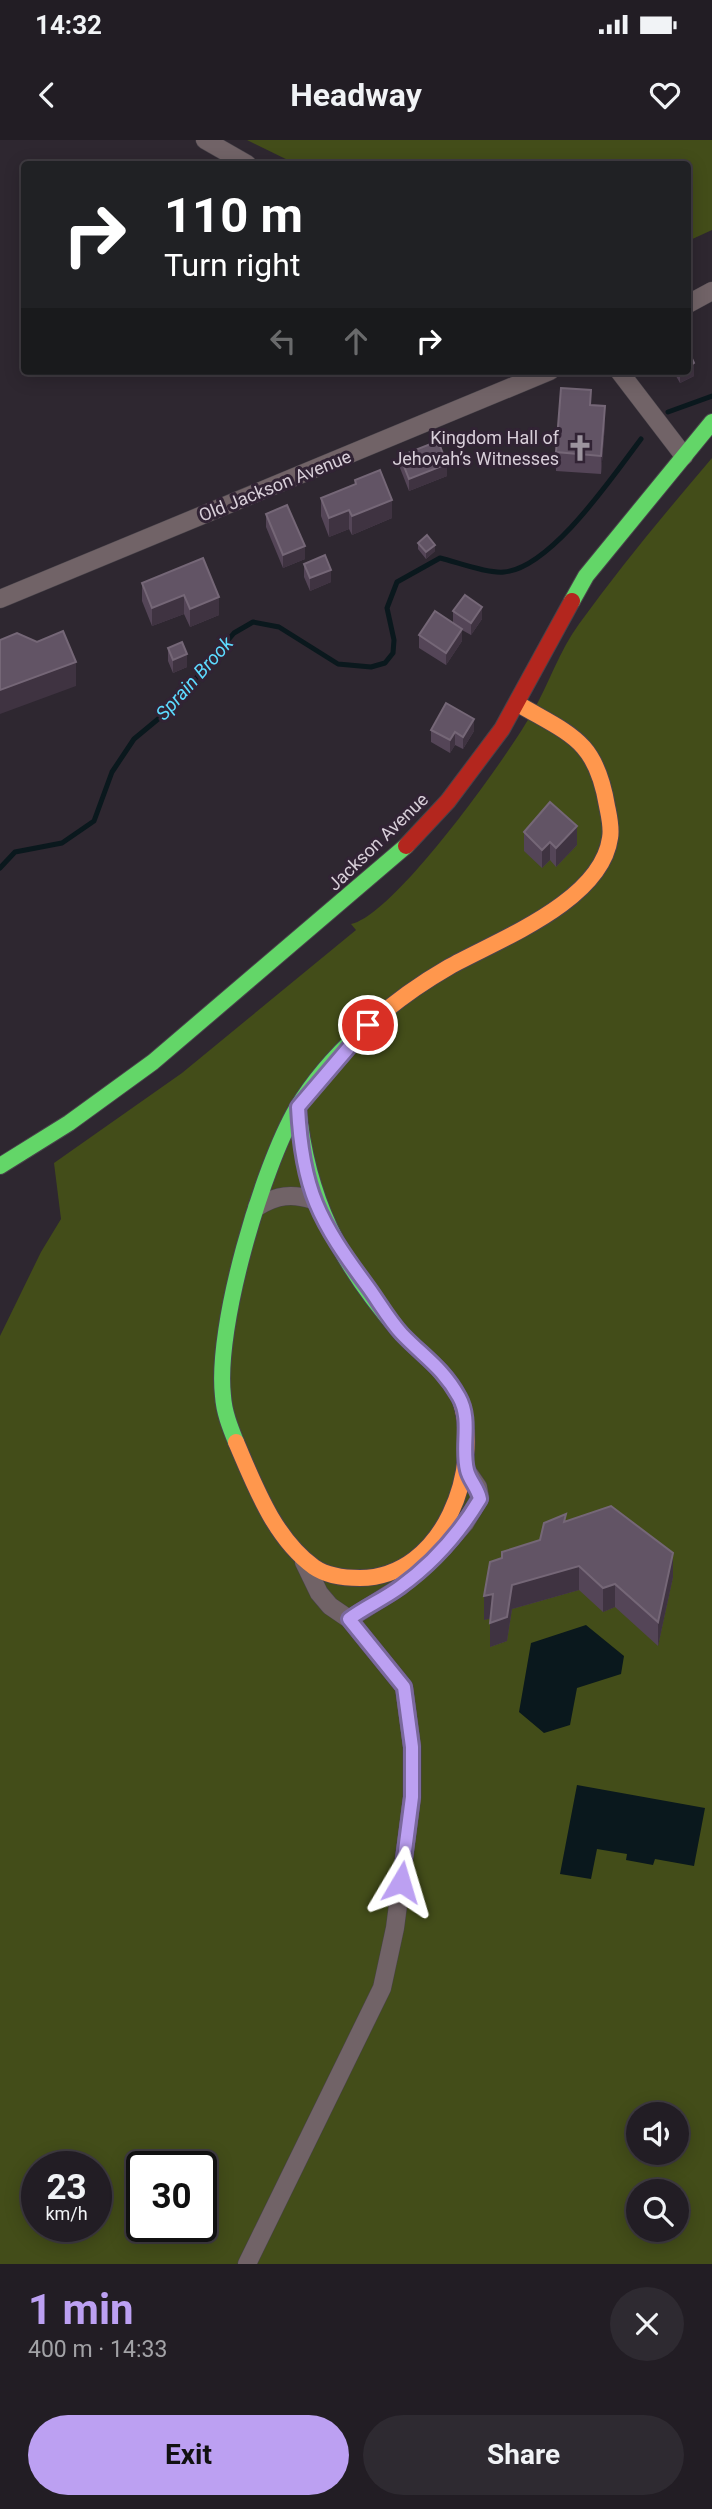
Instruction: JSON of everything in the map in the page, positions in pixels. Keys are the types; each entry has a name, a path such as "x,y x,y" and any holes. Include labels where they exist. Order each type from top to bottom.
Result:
{"street":[{"path":"205,140 242,161"},
{"path":"691,302 712,291"},
{"name":"Old Jackson Avenue","path":"0,599 540,375"},
{"path":"622,375 684,456"},
{"name":"Jackson Avenue","path":"0,1166 69,1123 153,1062 393,860 448,801 518,704 559,620 586,576 712,422"},
{"path":"247,2264 382,1988 395,1928 412,1797 412,1747 404,1687 349,1619 330,1606 318,1593 304,1562 256,1489 226,1414 223,1373 230,1312 257,1207 298,1107 368,1025 426,981 559,908 594,877 612,838 606,794 590,753 518,704"},
{"path":"298,1107 300,1150 313,1200 328,1232 402,1333 442,1369 461,1400 468,1432 467,1471 446,1519 420,1554 400,1569 379,1577 348,1577 317,1570 304,1562"},
{"path":"257,1207 281,1196 299,1196 313,1200"},
{"path":"349,1619 400,1587 465,1523 480,1499 478,1487 467,1471"}],"green space":[{"path":"247,140 712,140 712,230 691,240 691,161 290,161"},
{"path":"712,458 712,2264 0,2264 0,1336 41,1252 61,1219 54,1163 182,1073 356,930 351,924 370,914 394,894 449,832 500,763 532,713 579,624 627,560"}],"shaded area":[{"path":"586,1625 624,1656 621,1674 577,1688 570,1725 544,1733 519,1712 531,1643"},
{"path":"577,1785 705,1808 694,1866 655,1859 653,1865 626,1860 627,1854 597,1849 591,1879 560,1874"}],"building":[{"name":"Kingdom Hall of Jehovah’s Witnesses","path":"561,388 591,390 590,405 605,406 601,456 556,452"},
{"path":"438,441 447,464 409,479 400,456"},
{"path":"380,470 392,500 352,516 349,510 329,518 321,498 356,484 355,480"},
{"path":"287,505 305,546 283,555 266,514"},
{"path":"427,535 435,545 426,552 418,543"},
{"path":"325,555 331,570 310,578 304,564"},
{"path":"203,558 219,597 190,609 184,595 152,608 142,583"},
{"path":"465,595 482,607 471,623 453,611"},
{"path":"435,611 462,629 446,653 419,635"},
{"path":"63,631 76,662 0,690 0,640 17,633 37,642"},
{"path":"182,642 187,654 173,660 168,648"},
{"path":"446,703 474,719 463,737 455,732 450,740 431,730"},
{"path":"550,802 577,826 556,848 550,842 542,850 524,832"},
{"path":"611,1506 673,1553 658,1622 615,1584 603,1588 579,1566 512,1585 507,1617 490,1623 493,1594 484,1596 490,1562 502,1558 502,1552 540,1540 544,1523 566,1514 564,1522"}],"waterway":[{"name":"Sprain Brook","path":"668,412 712,396"},
{"name":"Sprain Brook","path":"0,868 15,852 62,843 94,821 112,772 134,739 169,710 234,633 253,622 279,627 338,664 371,667 385,663 393,653 394,640 387,608 397,582 440,558 497,572 522,567 541,555 580,518 641,439"}],"traffic: fast":[{"path":"572,601 586,576 712,422"},
{"path":"0,1166 69,1123 153,1062 406,846"},
{"path":"236,1442 225,1408 222,1366 234,1290 256,1207 283,1135 297,1108 325,1069 359,1034"},
{"path":"298,1107 309,1171 318,1200 344,1255 379,1306 400,1332 441,1372 460,1399"}],"traffic: slow":[{"path":"359,1034 391,1006 425,982 519,931 568,900 588,881 602,861 610,838 610,826 596,767 588,753 567,732 518,704"},
{"path":"236,1442 267,1510 288,1541 314,1567 325,1573 348,1578 389,1573 414,1559 435,1539 450,1514 461,1486 466,1456 466,1426 460,1399"}],"traffic: jam":[{"path":"406,846 448,801 502,729 572,601"}],"place":[{"name":"Kingdom Hall of Jehovah’s Witnesses","path":"580,448"}],"route":[{"path":"368,1025 298,1107 300,1150 313,1200 328,1232 402,1333 442,1369 461,1400 468,1432 467,1471 478,1487 480,1499 465,1523 444,1547 400,1587 349,1619 404,1687 412,1747 412,1797 401,1882"}]}
